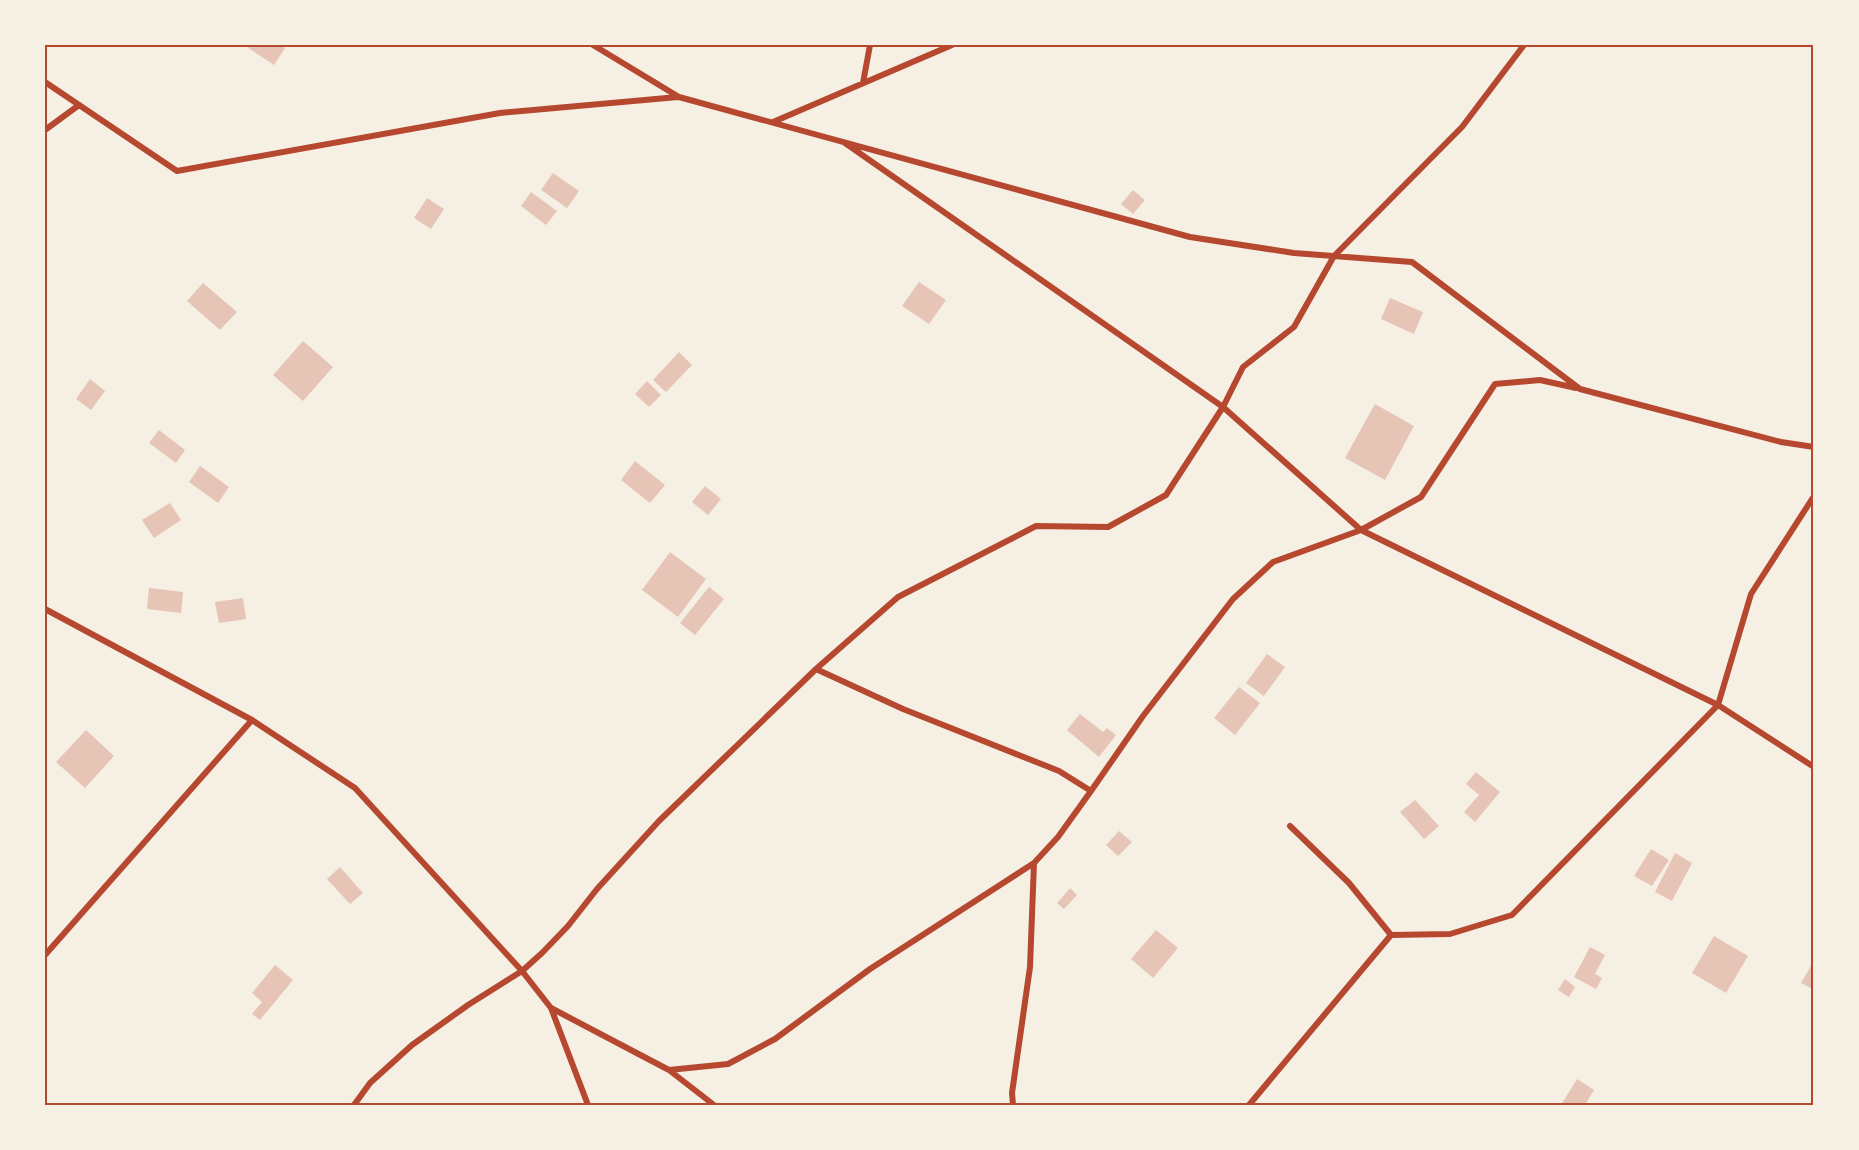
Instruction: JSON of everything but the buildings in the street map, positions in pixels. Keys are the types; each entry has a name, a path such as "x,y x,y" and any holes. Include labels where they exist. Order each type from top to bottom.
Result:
{"street":[{"path":"593,45 679,97 1190,237 1294,253 1412,262 1580,389"},
{"path":"863,83 870,45"},
{"path":"773,123 952,45"},
{"path":"354,1105 370,1083 412,1045 468,1005 522,971 568,927 597,889 659,821 816,669 898,597 1036,526 1108,527 1166,495 1223,407 1243,367 1294,327 1334,256 1462,127 1524,45"},
{"path":"45,82 177,171 500,113 679,97"},
{"path":"45,130 79,105"},
{"path":"841,141 1223,407 1361,530 1718,705 1814,767"},
{"path":"669,1070 728,1064 775,1039 870,969 1034,863 1058,837 1143,716 1233,599 1273,562 1361,530 1421,497 1495,384 1540,380 1780,442 1814,447"},
{"path":"1249,1105 1391,935 1450,934 1512,915 1718,705 1751,594 1814,496"},
{"path":"45,609 252,720 355,788 522,971 551,1008 588,1105"},
{"path":"816,669 903,709 1059,771 1091,791"},
{"path":"45,955 252,720"},
{"path":"1290,826 1348,883 1391,935"},
{"path":"1013,1105 1012,1093 1030,967 1034,863"},
{"path":"551,1008 669,1070 714,1105"}]}
